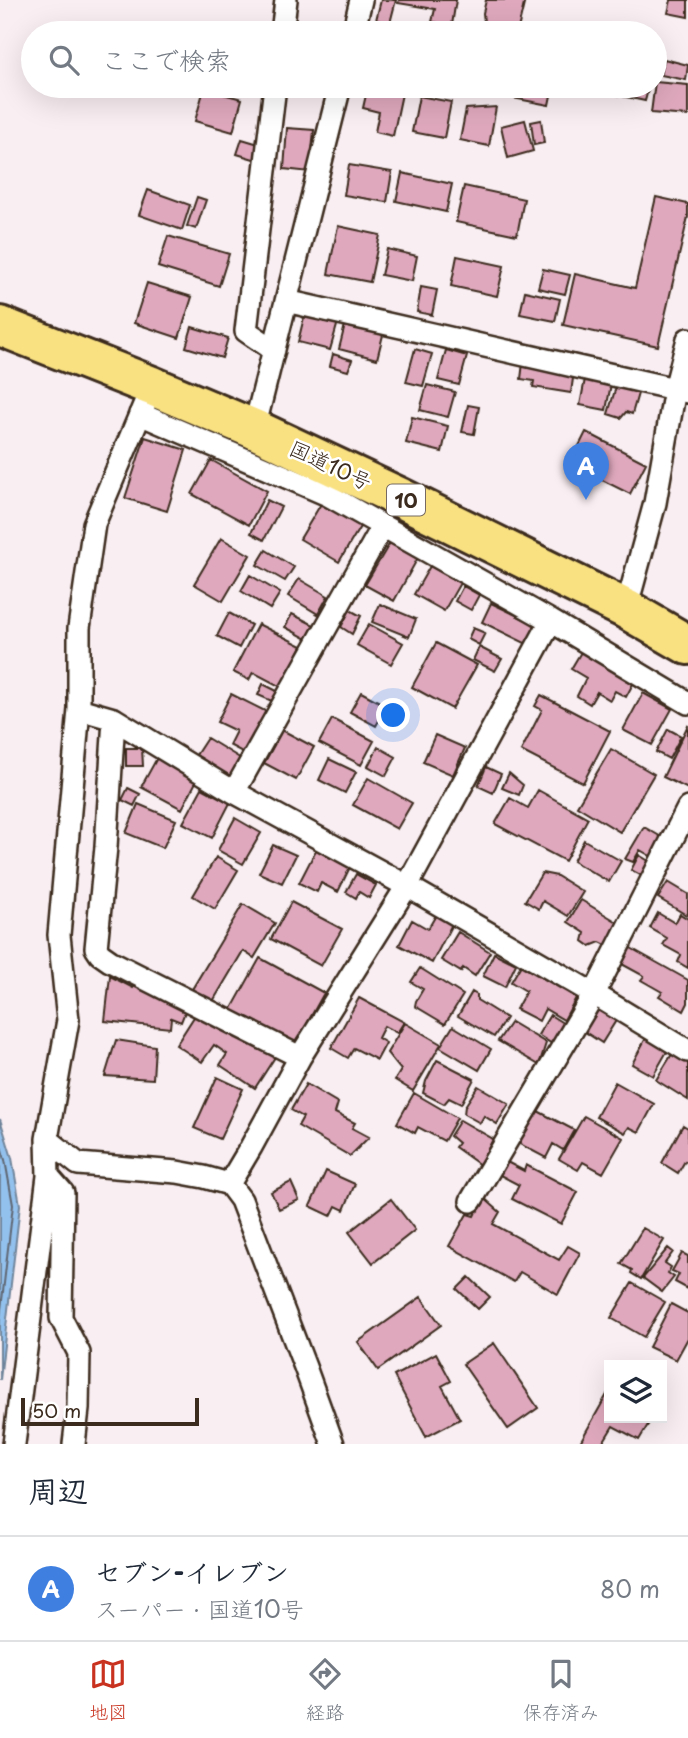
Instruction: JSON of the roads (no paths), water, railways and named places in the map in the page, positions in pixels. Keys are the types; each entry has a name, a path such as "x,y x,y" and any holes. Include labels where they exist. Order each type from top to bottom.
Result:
{"highway":[{"name":"国道10号","path":"0,326 116,372 146,400 254,429 400,497 626,610 688,645"}],"street":[{"path":"283,21 286,0"},
{"path":"356,21 362,0"},
{"path":"274,98 246,331 274,350"},
{"path":"254,429 337,98"},
{"path":"286,301 681,391"},
{"path":"626,610 681,391 688,339"},
{"path":"14,1444 48,1176 47,1139 68,1020 59,934 79,709 79,628 94,524 146,400 328,495 551,621 688,704"},
{"path":"234,792 383,526"},
{"path":"229,1184 300,1057 407,886 551,621"},
{"path":"79,709 114,719 234,792 407,886 688,1051"},
{"path":"114,719 96,948 110,961 300,1057"},
{"path":"471,1200 594,994 688,808"},
{"path":"47,1139 78,1164 177,1172 229,1184 240,1200 333,1444"},
{"path":"48,1176 63,1193 61,1318 79,1353 74,1444"}],"water":[{"path":"0,1119 12,1158 20,1205 0,1380"}],"place":[{"name":"セブン-イレブン","path":"586,500"}]}
